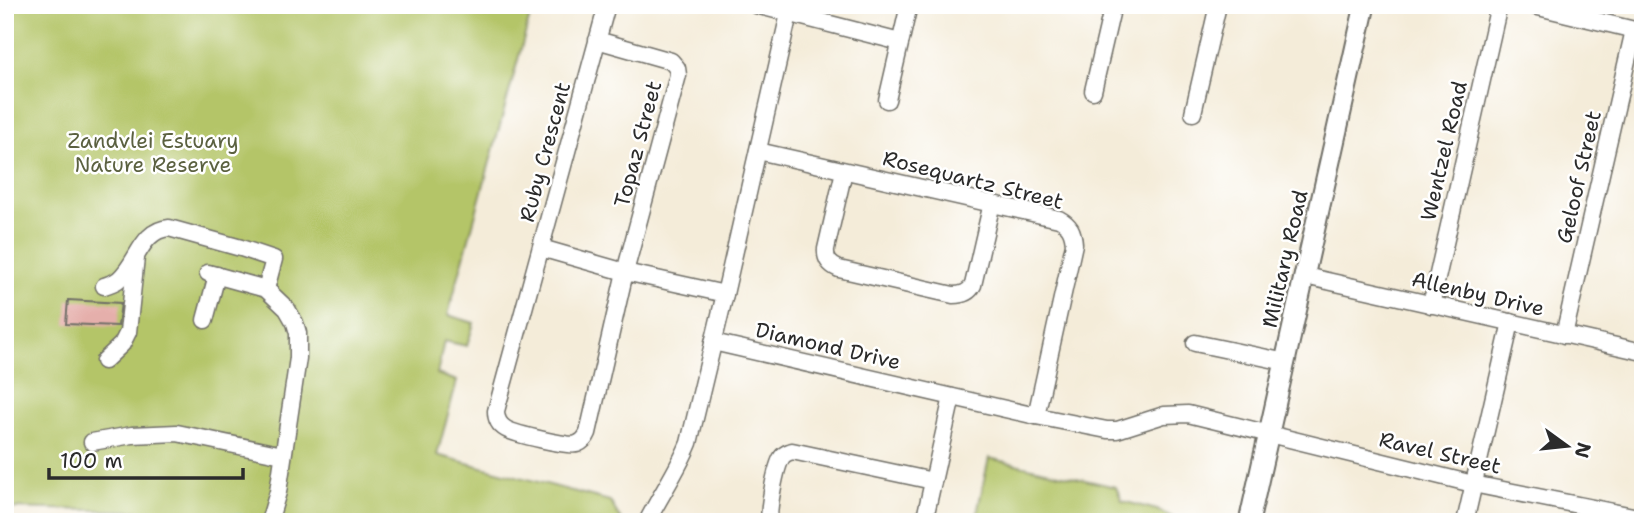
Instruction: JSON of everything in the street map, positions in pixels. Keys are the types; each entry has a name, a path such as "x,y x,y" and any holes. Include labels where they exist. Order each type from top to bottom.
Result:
{"main road":[{"name":"Military Road","path":"1250,522 1365,5"}],"street":[{"name":"Ruby Crescent","path":"607,5 541,248 625,272 725,295"},
{"path":"756,5 790,10 900,42"},
{"path":"887,100 909,5"},
{"path":"1093,91 1113,5"},
{"path":"1193,113 1218,5"},
{"name":"Wentzel Road","path":"1431,305 1499,5"},
{"path":"1530,5 1638,31"},
{"path":"648,520 686,451 725,295 790,10"},
{"name":"Geloof Street","path":"1564,335 1638,31"},
{"name":"Topaz Street","path":"541,248 496,416 499,423 509,430 566,445 577,444 587,436 625,272 677,79 676,65 671,61 597,40"},
{"name":"Rosequartz Street","path":"758,151 1059,219 1071,228 1074,244 1036,416"},
{"path":"844,171 826,249 829,262 839,269 953,295 964,293 973,285 992,203"},
{"path":"104,286 117,282 145,241 163,228 175,229 274,259 266,289"},
{"path":"104,360 122,344 128,332 136,255"},
{"path":"205,320 212,274 266,289 287,309 295,323 298,333 298,358 278,492 270,519"},
{"name":"Allenby Drive","path":"1305,276 1643,352"},
{"path":"1465,522 1511,323"},
{"name":"Diamond Drive","path":"713,342 1107,430 1164,415 1188,414 1270,434"},
{"path":"1195,343 1286,362"},
{"path":"924,522 953,397"},
{"path":"92,442 132,435 177,433 283,455"},
{"name":"Ravel Street","path":"1270,434 1473,484 1643,518"},
{"path":"770,522 768,513 779,463 784,455 792,451 933,481"}],"green space":[{"name":"Zandvlei Estuary Nature Reserve","path":"5,5 533,5 448,315 474,323 467,346 444,341 437,374 457,381 437,455 610,501 622,522 182,522 183,512 5,508"},
{"path":"989,458 1116,487 1122,501 1157,510 1182,522 975,522"}],"building":[{"path":"68,300 121,303 118,326 66,324"}],"waterway":[{"path":"198,522 242,522"}]}
